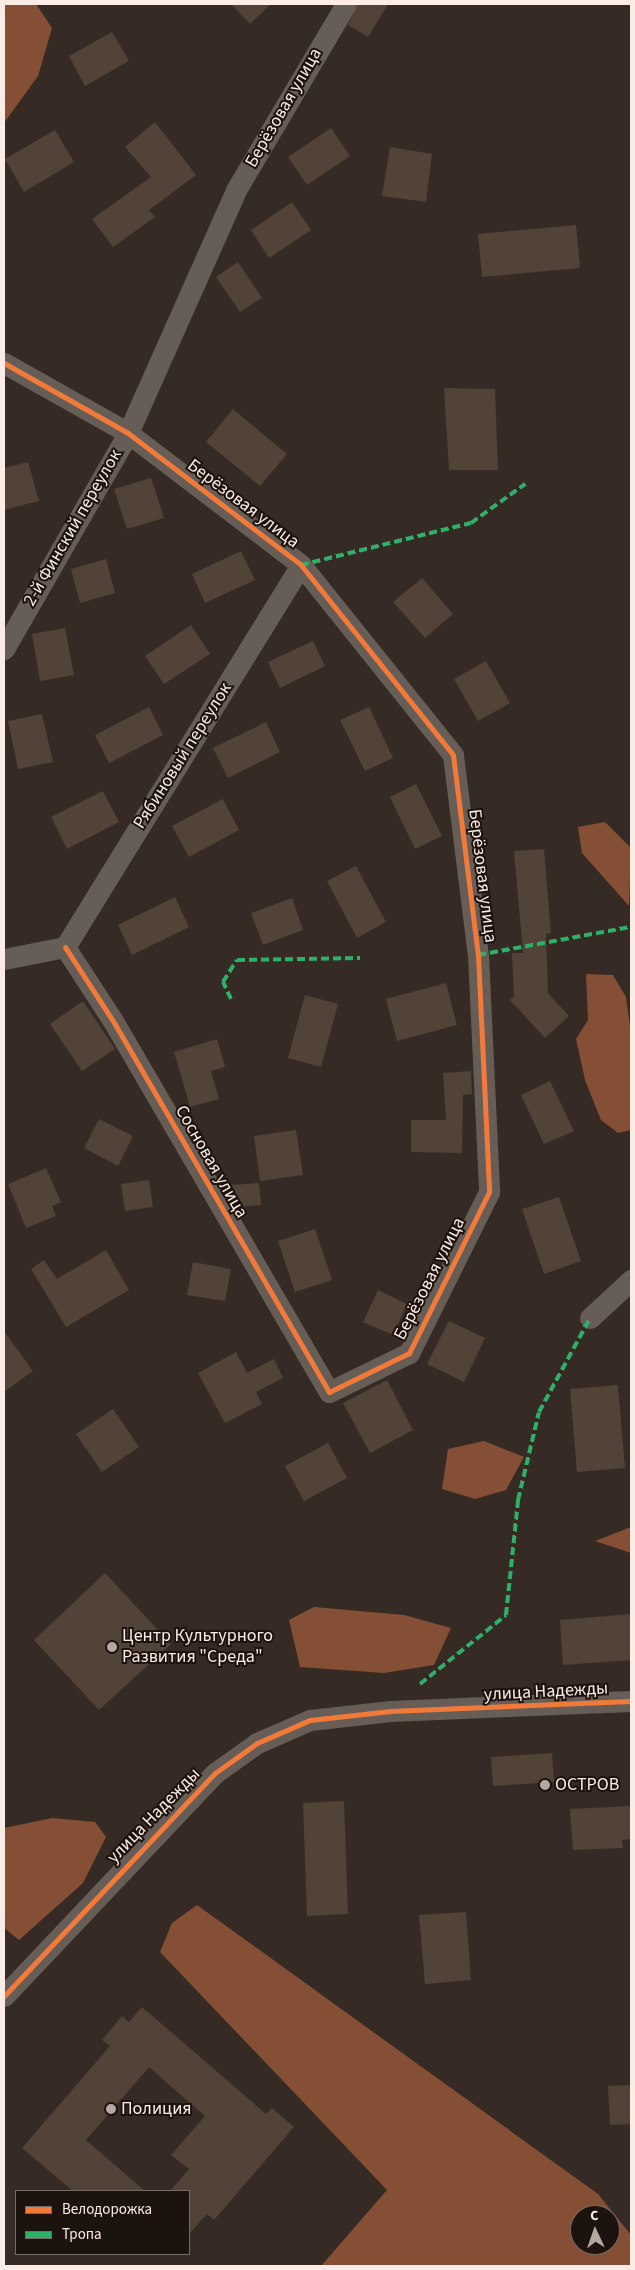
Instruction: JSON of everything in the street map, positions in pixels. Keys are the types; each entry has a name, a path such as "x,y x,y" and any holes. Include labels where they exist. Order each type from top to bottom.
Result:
{"street":[{"name":"Берёзовая улица","path":"329,1392 410,1353 489,1192 478,955 453,755 301,565 128,434 236,190 346,4"},
{"path":"4,363 128,434"},
{"name":"2-й Финский переулок","path":"4,649 128,434"},
{"name":"Рябиновый переулок","path":"65,948 301,565"},
{"path":"4,959 65,948"},
{"name":"Сосновая улица","path":"65,948 113,1021 329,1392"},
{"path":"590,1318 631,1280"},
{"name":"улица Надежды","path":"4,1996 214,1773 257,1743 310,1720 390,1711 631,1701"}],"shaded area":[{"path":"4,4 36,4 52,28 38,76 4,123"},
{"path":"605,822 631,848 629,906 582,853 578,827"},
{"path":"586,974 613,975 626,997 631,1033 631,1130 618,1133 601,1120 585,1080 576,1039 588,1020"},
{"path":"484,1441 524,1457 506,1490 475,1499 442,1489 448,1449"},
{"path":"631,1527 631,1553 595,1541"},
{"path":"314,1607 404,1615 451,1628 434,1665 384,1673 300,1667 289,1620"},
{"path":"52,1818 95,1822 106,1837 83,1883 19,1940 4,1928 4,1828"},
{"path":"197,1905 598,2194 607,2205 570,2205 570,2255 620,2255 620,2221 631,2235 631,2266 321,2266 387,2190 160,1952 172,1923"}],"building":[{"path":"231,4 271,4 250,24"},
{"path":"358,4 388,4 368,37 348,25"},
{"path":"112,32 129,61 85,86 69,56"},
{"path":"155,122 196,175 149,210 155,217 113,247 92,219 151,177 125,147"},
{"path":"331,128 350,156 307,185 288,157"},
{"path":"55,130 74,162 24,192 5,159"},
{"path":"390,147 432,154 426,202 382,196"},
{"path":"292,202 311,230 269,258 251,230"},
{"path":"576,225 580,268 482,277 478,234"},
{"path":"238,262 262,298 240,312 216,277"},
{"path":"444,388 495,389 498,470 449,470"},
{"path":"233,409 287,454 260,486 206,442"},
{"path":"28,462 39,501 4,510 4,468"},
{"path":"151,478 164,518 127,529 114,489"},
{"path":"241,551 255,580 205,603 192,574"},
{"path":"106,559 115,593 80,603 71,569"},
{"path":"422,578 453,614 425,638 393,602"},
{"path":"191,625 210,654 164,684 145,656"},
{"path":"65,628 74,675 40,681 32,634"},
{"path":"313,641 325,666 280,688 268,662"},
{"path":"486,661 510,703 478,721 454,679"},
{"path":"149,707 163,735 109,763 95,735"},
{"path":"369,707 393,758 365,771 340,720"},
{"path":"42,714 53,762 18,769 8,721"},
{"path":"266,722 280,752 228,778 213,748"},
{"path":"416,784 442,836 415,849 390,797"},
{"path":"103,791 119,822 67,849 51,817"},
{"path":"223,799 239,830 189,857 172,826"},
{"path":"544,849 551,933 546,934 548,993 569,1016 545,1038 510,1000 514,996 512,953 523,953 514,851"},
{"path":"356,866 386,922 357,938 327,881"},
{"path":"175,897 189,927 132,955 118,925"},
{"path":"292,898 303,930 263,945 251,913"},
{"path":"446,983 457,1025 397,1041 386,999"},
{"path":"305,995 338,1004 321,1067 288,1058"},
{"path":"83,1001 115,1049 82,1071 50,1024"},
{"path":"217,1039 225,1067 211,1071 219,1099 190,1107 174,1052"},
{"path":"471,1071 472,1094 463,1095 462,1153 411,1152 411,1120 446,1120 443,1073"},
{"path":"550,1081 574,1131 544,1144 521,1095"},
{"path":"99,1119 133,1136 118,1166 84,1148"},
{"path":"296,1130 303,1175 260,1181 254,1136"},
{"path":"46,1168 61,1202 52,1206 56,1216 26,1228 8,1184"},
{"path":"149,1180 153,1207 125,1211 121,1184"},
{"path":"259,1183 261,1205 236,1207 231,1185"},
{"path":"559,1197 581,1261 544,1274 522,1209"},
{"path":"315,1229 332,1280 295,1292 278,1241"},
{"path":"106,1250 129,1290 66,1327 31,1269 44,1260 57,1279"},
{"path":"193,1262 231,1269 225,1301 187,1295"},
{"path":"378,1290 407,1304 393,1335 363,1322"},
{"path":"449,1321 485,1338 464,1382 427,1364"},
{"path":"4,1331 33,1371 4,1392"},
{"path":"236,1352 247,1373 274,1359 283,1378 256,1392 262,1404 225,1423 198,1373"},
{"path":"387,1380 413,1430 370,1453 343,1403"},
{"path":"618,1385 625,1468 577,1472 570,1389"},
{"path":"113,1409 139,1447 102,1472 76,1434"},
{"path":"328,1443 347,1478 304,1501 285,1466"},
{"path":"105,1573 171,1644 99,1710 34,1640"},
{"path":"631,1614 631,1660 563,1665 560,1620"},
{"path":"552,1753 554,1782 493,1786 491,1757"},
{"path":"344,1801 348,1914 307,1916 303,1803"},
{"path":"631,1806 631,1839 622,1840 623,1848 573,1850 570,1809"},
{"path":"466,1912 471,1980 425,1984 419,1915"},
{"path":"142,2007 266,2114 272,2108 294,2127 214,2220 207,2214 190,2233 190,2190 171,2190 189,2169 171,2155 205,2116 149,2067 86,2140 144,2190 72,2190 22,2148 110,2046 102,2040 122,2016 129,2022"},
{"path":"631,2085 631,2124 610,2125 608,2086"}],"marked path":[{"path":"301,565 471,523 525,484"},
{"path":"478,955 631,927"},
{"path":"231,999 223,982 237,960 360,958"},
{"path":"420,1684 506,1615 518,1500 539,1412 590,1318"}],"cycle path":[{"path":"4,363 128,433 301,565 453,755 478,955 489,1192 409,1353 329,1392 113,1021 65,947"},
{"path":"4,1996 215,1773 257,1743 310,1720 390,1711 631,1701"}],"place":[{"name":"Центр Культурного Развития \"Среда\"","path":"112,1647"},
{"name":"ОСТРОВ","path":"545,1785"},
{"name":"Полиция","path":"111,2109"}]}
